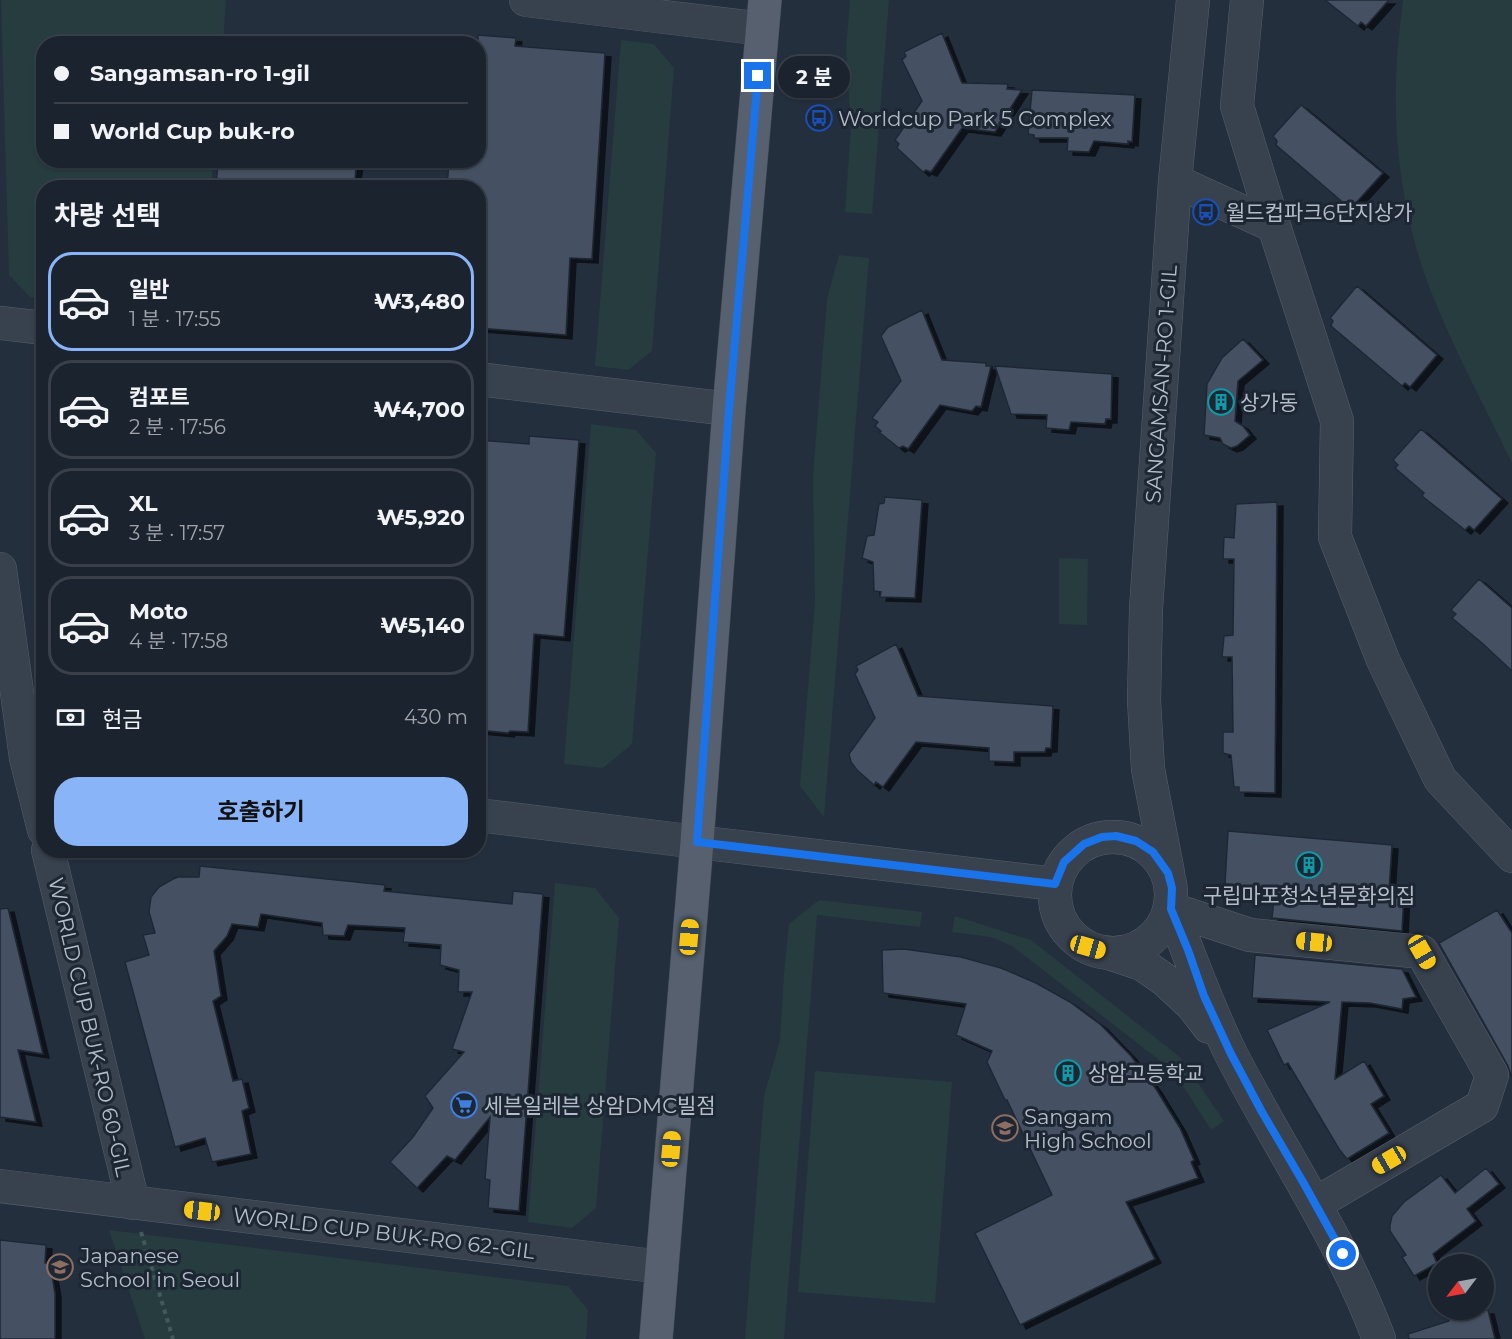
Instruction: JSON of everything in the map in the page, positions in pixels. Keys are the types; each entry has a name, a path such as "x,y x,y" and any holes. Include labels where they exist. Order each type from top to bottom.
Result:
{"main road":[{"path":"656,1339 697,842 729,409 763,14"}],"street":[{"path":"526,0 763,14"},
{"name":"SANGAMSAN-RO 1-GIL","path":"1168,873 1148,769 1144,700 1146,609 1175,181 1193,0"},
{"path":"1247,0 1237,106 1337,421 1335,537 1383,660 1440,779 1512,856"},
{"path":"1175,181 1274,226"},
{"path":"0,323 36,327"},
{"path":"486,381 729,409"},
{"path":"0,569 23,757 36,802"},
{"path":"1148,769 1134,806 1121,824 1102,837 1084,844 1064,862 1055,884 1055,904 1059,918 1071,935 1088,947 1142,964 1165,980 1192,1005 1231,1054"},
{"path":"486,816 1055,884"},
{"path":"1102,837 1116,836 1136,841 1153,852 1168,873 1172,888 1171,909 1164,924 1151,940 1134,950 1109,954"},
{"name":"WORLD CUP BUK-RO 60-GIL","path":"50,858 133,1203"},
{"path":"1171,909 1204,996 1231,1054 1343,1254 1379,1339"},
{"path":"1171,909 1250,935 1422,952 1492,1076 1482,1106 1315,1204"},
{"name":"WORLD CUP BUK-RO 62-GIL","path":"0,1186 662,1267"}],"path":[{"path":"133,1203 173,1339"}],"green space":[{"path":"1,0 226,0 223,36 36,36 36,168 212,168 212,180 36,180 36,298 30,297 9,275"},
{"path":"850,0 889,0 872,214 845,212 851,127 846,49"},
{"path":"1403,0 1512,0 1512,463 1439,311 1412,233 1401,176 1396,118 1397,59"},
{"path":"621,40 654,44 674,68 652,351 628,370 595,366"},
{"path":"839,255 869,258 824,817 800,786 815,602 813,476 827,299"},
{"path":"591,424 636,430 656,453 632,744 603,768 564,764"},
{"path":"1059,558 1088,559 1087,625 1059,624"},
{"path":"555,883 595,888 619,918 596,1208 572,1228 528,1222"},
{"path":"819,900 922,912 920,927 817,915 784,1339 745,1339 764,1096 780,1040 789,924"},
{"path":"955,916 1031,940 1180,1057 1224,1121 1211,1130 1180,1081 1163,1063 1012,946 991,937 952,932"},
{"path":"815,1071 952,1082 935,1303 798,1292"},
{"path":"109,1230 568,1286 588,1310 586,1339 145,1339"}],"building":[{"path":"1325,0 1389,0 1366,26 1361,22 1358,26"},
{"path":"942,33 962,83 1008,84 1007,89 1022,90 995,132 962,128 931,172 926,170 923,172 897,148 899,144 895,140 922,101 902,60 906,56 904,52"},
{"path":"478,35 516,38 515,46 605,53 592,259 570,258 566,335 486,329 486,180 448,180 448,168 486,168 486,36"},
{"path":"1032,90 1135,95 1132,142 1128,141 1128,144 1094,141 1089,152 1067,151 1068,138 1034,138 1034,135 1028,134"},
{"path":"1301,105 1383,173 1354,205 1350,201 1346,205 1276,145 1277,141 1273,136"},
{"path":"217,168 356,168 355,180 217,180"},
{"path":"1357,286 1437,355 1410,387 1405,383 1402,386 1331,326 1333,321 1330,318"},
{"path":"922,310 942,360 986,363 986,366 991,366 981,407 976,406 972,411 940,405 908,449 903,446 899,448 879,432 881,431 875,426 878,422 872,418 901,381 881,336 888,327"},
{"name":"상가동","path":"1243,339 1263,360 1238,381 1235,421 1243,426 1250,435 1231,448 1223,444 1220,438 1204,435 1207,384 1222,358"},
{"path":"995,366 1112,374 1111,419 1106,419 1105,424 1071,422 1069,430 1046,428 1047,415 1011,414"},
{"path":"1421,429 1502,499 1474,530 1469,526 1465,530 1422,496 1424,493 1395,468 1398,465 1393,460"},
{"path":"529,436 579,440 564,637 534,634 528,732 486,731 486,441 529,444"},
{"path":"885,497 922,500 915,598 880,597 881,592 874,591 873,562 862,558 867,536 874,535 879,504 884,503"},
{"path":"1277,502 1275,793 1239,792 1239,787 1234,787 1231,755 1223,753 1223,732 1233,732 1232,657 1222,657 1224,636 1233,635 1234,559 1223,559 1224,537 1234,538 1236,504"},
{"path":"1479,579 1512,608 1512,671 1452,618 1456,614 1451,610"},
{"path":"896,644 918,696 1053,706 1051,748 1046,748 1045,752 1014,752 1014,762 989,761 989,748 916,742 883,787 876,782 874,785 857,770 849,754 875,718 855,674 858,670 856,666"},
{"name":"구립마포청소년문화의집","path":"1228,831 1392,845 1389,891 1404,893 1402,931 1272,918 1275,889 1225,884"},
{"path":"200,866 385,885 384,891 512,904 513,891 543,894 519,1211 488,1208 490,1180 485,1179 490,1117 455,1160 447,1156 417,1188 390,1162 413,1137 433,1108 425,1096 464,1052 452,1049 472,992 458,992 459,970 440,965 441,945 403,942 405,928 348,925 344,936 323,935 322,923 261,914 258,927 232,924 227,936 214,951 221,996 213,1001 233,1081 242,1079 249,1108 242,1111 251,1154 212,1162 205,1138 175,1147 125,962 149,955 143,935 155,933 149,912 151,897 159,887 173,879 199,877"},
{"path":"8,908 43,1054 18,1050 36,1122 0,1117 0,909"},
{"path":"1497,910 1512,933 1512,1078 1508,1066 1439,943"},
{"name":"상암고등학교","path":"904,949 961,957 1001,968 1036,983 1070,1002 1101,1025 1131,1056 1156,1089 1180,1128 1194,1160 1191,1162 1198,1178 1126,1202 1155,1259 1020,1325 975,1233 1052,1195 987,1062 992,1051 956,1035 966,1004 883,993 882,950"},
{"path":"1255,955 1402,969 1416,997 1403,999 1402,1009 1370,1003 1342,1002 1335,1079 1364,1061 1384,1096 1371,1104 1389,1133 1347,1159 1288,1063 1284,1065 1267,1030 1330,1002 1252,998"},
{"path":"1486,1168 1499,1184 1467,1209 1476,1221 1433,1254 1428,1254 1428,1268 1414,1276 1402,1257 1406,1255 1390,1231 1392,1216 1404,1202 1441,1175 1455,1193"},
{"path":"0,1240 46,1245 45,1263 50,1264 55,1293 55,1339 0,1339"},
{"path":"1490,1320 1495,1339 1409,1339 1408,1334 1449,1321"}],"place":[{"name":"Worldcup Park 5 Complex","path":"819,118"},
{"name":"월드컵파크6단지상가","path":"1206,212"},
{"name":"상가동","path":"1221,402"},
{"name":"구립마포청소년문화의집","path":"1309,865"},
{"name":"상암고등학교","path":"1068,1073"},
{"name":"세븐일레븐 상암DMC빌점","path":"464,1105"},
{"name":"Sangam High School","path":"1005,1128"},
{"name":"Japanese School in Seoul","path":"60,1267"}],"route":[{"path":"758,76 729,409 697,842 1055,884 1064,862 1084,844 1102,837 1116,836 1136,841 1153,852 1168,873 1172,888 1171,909 1204,996 1262,1112 1343,1254"}]}
